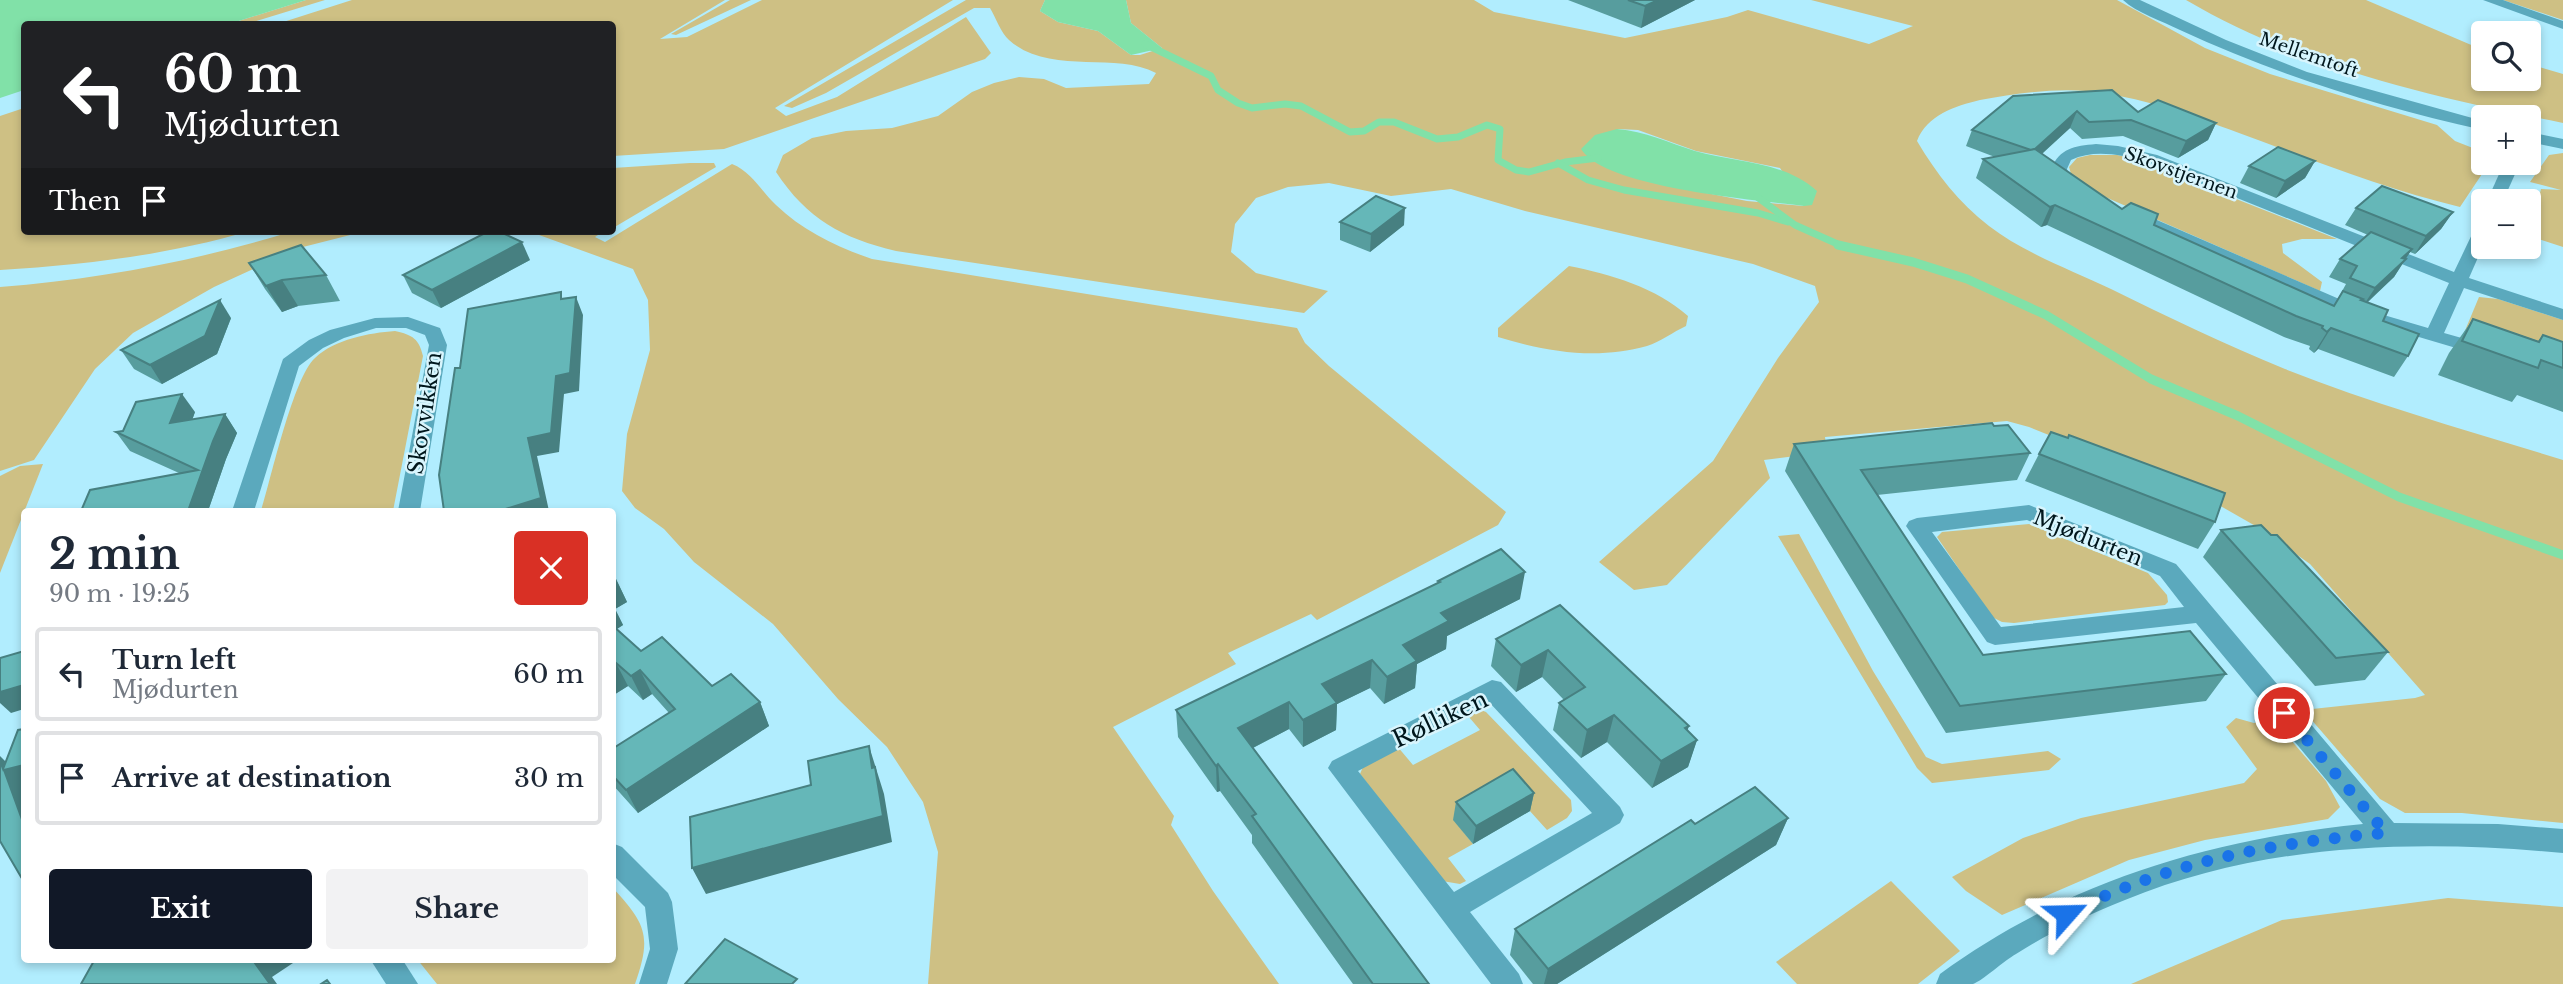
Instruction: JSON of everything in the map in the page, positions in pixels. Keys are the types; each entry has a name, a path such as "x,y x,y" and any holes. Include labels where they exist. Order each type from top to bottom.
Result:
{"street":[{"name":"Mellemtoft","path":"2130,0 2190,31 2278,67 2471,123"},
{"path":"2490,0 2563,26"},
{"path":"2541,139 2563,144"},
{"name":"Skovstjernen","path":"2090,197 2078,192 2062,178 2059,169 2064,157 2078,150 2122,150 2151,158 2460,281 2563,315"},
{"path":"2127,214 2354,312 2498,354"},
{"path":"2433,337 2471,256"},
{"name":"Skovvikken","path":"244,508 290,363 316,344 337,334 375,323 408,322 433,332 438,345 410,508"},
{"name":"Mjødurten","path":"2202,614 1994,636 1917,526 2029,512 2168,570 2386,833"},
{"name":"Rølliken","path":"1451,908 1611,815 1492,689 1341,768 1509,984"},
{"path":"1950,984 1998,949 2054,919 2089,902 2183,866 2278,845 2386,833 2478,834 2563,841"},
{"path":"616,859 658,902 664,949 653,984"},
{"path":"387,963 404,984"}],"shaded area":[{"path":"0,0 306,0 239,21 21,21 21,91 0,98"},
{"path":"306,0 325,0 257,21 239,21"},
{"path":"352,0 725,0 660,39 687,37 762,0 953,0 775,108 786,116 837,97 966,17 991,53 985,59 724,149 616,156 616,21 286,21"},
{"path":"730,0 751,0 676,35 671,34"},
{"path":"966,0 1045,0 1040,11 1058,22 1098,31 1131,55 1140,55 1162,48 1131,23 1126,0 1474,0 1494,12 1625,38 1727,17 1748,10 1869,44 1913,26 1811,0 2117,0 2205,48 2270,74 2437,125 2455,141 2471,147 2471,175 2481,175 2460,207 2376,183 2164,107 2086,91 2033,92 1971,102 1935,118 1917,141 1940,176 1968,208 2003,236 2032,253 2285,369 2388,406 2563,460 2563,823 2462,813 2405,813 2380,799 2303,710 2425,695 2310,564 2259,528 2210,500 2029,427 2007,421 1825,437 1827,452 1764,460 1770,478 1667,585 1634,590 1599,562 1713,461 1778,358 1819,302 1815,286 1753,264 1525,211 1451,189 1391,196 1329,183 1288,187 1256,198 1235,224 1231,252 1256,273 1328,291 1304,313 896,251 842,233 813,214 776,172 783,155 812,138 846,131 892,128 938,116 972,92 1019,77 1044,79 1066,88 1149,84 1156,73 1139,67 1062,60 1025,51 1006,37 990,8 974,8 826,93 792,108 784,106","holes":["1617,129 1638,130 1696,151 1780,168 1804,206 1747,201 1676,187"]},
{"path":"1045,0 1126,0 1131,23 1162,48 1131,55 1098,31 1058,22 1040,11"},
{"path":"2186,0 2366,0 2471,45 2471,91 2541,91 2541,68 2563,74 2563,123 2541,118 2541,105 2480,105 2369,77 2322,62 2230,24"},
{"path":"2503,0 2563,0 2563,20"},
{"path":"21,109 21,235 234,235 188,247 126,258 0,270 0,116"},
{"path":"1617,129 1647,135 1711,155 1775,168 1804,181 1817,191 1812,205 1804,206 1684,190 1619,174 1596,162 1581,149 1595,135"},
{"path":"2563,153 2563,247 2541,240 2541,189 2561,190 2530,182 2535,175 2541,175 2541,166 2549,155"},
{"path":"2117,155 2135,159 2337,239 2302,239 2282,244 2283,253 2322,282 2320,291 2087,189 2072,177 2069,167 2077,158"},
{"path":"690,163 714,163 716,167 616,226 616,168"},
{"path":"732,164 745,172 797,223 833,243 872,259 1297,328 1305,343 1329,366 1506,512 1498,525 1317,620 1311,614 1228,653 1236,664 1113,727 1174,816 1171,825 1213,891 1279,984 928,984 938,852 923,802 887,747 838,699 773,624 694,562 664,529 635,508 622,491 627,434 650,350 648,300 633,269 539,235 598,235 595,237 605,242"},
{"path":"280,235 350,235 299,248 214,287 133,333 95,369 34,460 0,471 0,287 148,267"},
{"path":"1569,266 1601,273 1648,290 1688,316 1686,326 1647,346 1610,353 1553,350 1498,337 1498,328"},
{"path":"2479,297 2498,299 2563,320 2563,360 2464,333"},
{"path":"395,331 406,334 419,345 423,356 394,508 262,508 291,407 307,369 323,351 364,335"},
{"path":"43,464 26,508 21,508 21,520 0,573 0,476 20,466"},
{"path":"2029,524 2148,573 2167,595 2168,602 2165,605 2014,623 2002,622 1992,617 1937,537 1942,532"},
{"path":"1799,534 1873,671 1926,757 1942,764 2048,751 2061,759 2049,770 1932,783 1917,768 1778,536"},
{"path":"1473,707 1486,712 1571,800 1572,811 1567,818 1547,830 1509,788 1454,820 1473,844 1448,858 1466,881 1460,884 1442,881 1360,774 1365,762 1397,746 1413,765 1480,730 1463,710"},
{"path":"2236,718 2254,723 2272,718 2326,781 2340,807 2328,819 2205,840 2129,860 2002,915 1966,891 1952,877 2023,838 2081,818 2244,783 2257,769 2226,727"},
{"path":"1891,881 1960,951 1918,984 1797,984 1776,962"},
{"path":"616,891 633,911 643,932 643,954 635,984 437,984 420,963 616,963"},
{"path":"2448,898 2563,907 2563,984 2131,984 2282,920"}],"building":[{"path":"1628,0 1658,0 1645,6"},
{"path":"2112,90 2138,112 2158,100 2216,123 2186,141 2131,120 2089,122 2077,111 2031,150 1972,130 2013,96"},
{"path":"2278,147 2315,161 2285,181 2249,166"},
{"path":"2035,149 2122,209 2131,203 2158,214 2154,225 2334,306 2343,291 2388,310 2383,321 2419,334 2408,356 2331,328 2327,332 2323,326 2055,205 2050,207 1983,159"},
{"path":"2382,186 2453,212 2426,236 2356,208"},
{"path":"1376,196 1405,208 1371,234 1340,222"},
{"path":"2371,232 2412,249 2402,258 2406,259 2375,288 2350,278 2357,266 2340,259"},
{"path":"481,235 507,235 522,242 432,290 403,275"},
{"path":"301,245 326,275 282,280 266,286 249,263"},
{"path":"561,292 561,299 576,297 570,373 556,376 551,433 528,438 541,498 509,508 444,508 439,475 455,368 460,368 468,309"},
{"path":"220,300 205,336 150,365 121,350"},
{"path":"2473,319 2539,342 2543,335 2563,342 2563,368 2541,360 2538,368 2462,341"},
{"path":"182,394 170,423 225,414 189,508 82,508 90,490 198,470 116,432 123,431 136,402"},
{"path":"1992,423 1994,426 2008,425 2030,453 1861,470 1983,655 2190,631 2226,674 1960,706 1794,444"},
{"path":"2051,432 2068,438 2069,435 2225,493 2215,522 2039,454"},
{"path":"2261,525 2271,535 2277,535 2388,652 2336,658 2221,530"},
{"path":"1501,549 1525,572 1441,613 1449,621 1403,645 1417,661 1387,677 1372,660 1322,684 1337,703 1303,720 1289,702 1238,728 1429,984 1373,984 1252,816 1256,814 1218,764 1216,766 1176,710 1440,582 1438,581"},
{"path":"1560,605 1689,726 1685,728 1697,740 1661,761 1614,715 1587,730 1559,703 1585,687 1548,650 1521,665 1496,639"},
{"path":"616,629 641,651 662,637 712,686 731,674 760,702 626,790 616,779 616,746 675,709 640,670 631,676 616,663"},
{"path":"21,652 21,686 0,692 0,658"},
{"path":"18,730 21,730 21,766 4,770 21,817 21,877 0,841 0,761 3,769"},
{"path":"869,746 883,816 692,868 690,817 811,785 808,761"},
{"path":"1513,769 1534,793 1476,826 1456,802"},
{"path":"1755,787 1788,818 1548,969 1515,929 1691,820 1695,824"},
{"path":"725,939 797,979 792,984 685,984"},
{"path":"93,963 255,963 270,984 81,984"}],"waterway":[{"path":"1145,44 1211,76 1218,90 1238,103 1252,108 1285,104 1301,106 1350,132 1364,131 1379,122 1394,122 1437,139 1458,137 1487,125 1500,129 1498,160 1516,170 1529,172 1559,164"},
{"path":"1559,164 1598,158"},
{"path":"1559,164 1588,180 1624,190 1758,213 1788,222"},
{"path":"1757,197 1795,225 1842,246"},
{"path":"1842,246 1913,262 1967,279 2046,315 2151,379 2238,416 2399,497 2563,555"}],"route":[{"path":"2066,914 2089,902 2183,866 2229,854 2278,845 2386,833 2284,713"}]}
